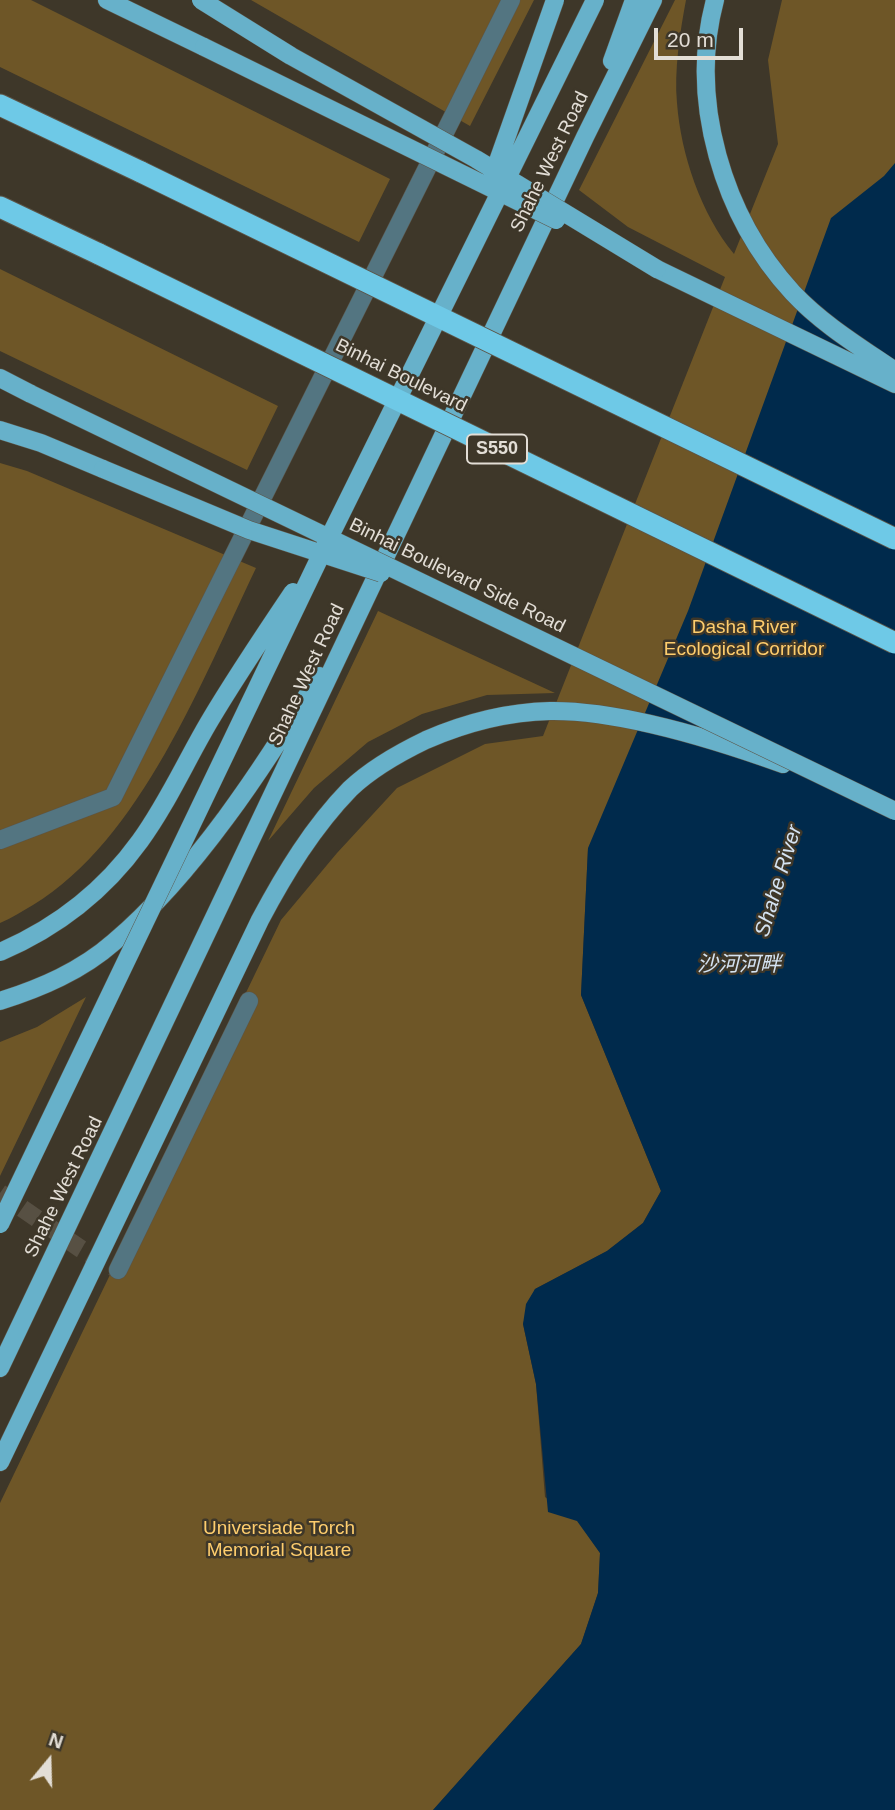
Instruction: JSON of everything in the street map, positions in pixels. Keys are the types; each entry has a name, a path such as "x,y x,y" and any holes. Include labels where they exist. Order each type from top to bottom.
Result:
{"highway":[{"path":"0,105 895,539"},
{"name":"Binhai Boulevard","path":"0,207 895,643"}],"main road":[{"path":"107,0 895,384"},
{"path":"201,0 291,56 476,159 657,269"},
{"path":"452,294 555,0"},
{"name":"Shahe West Road","path":"0,1224 331,534 452,294 595,0"},
{"path":"585,137 634,0"},
{"name":"Shahe West Road","path":"0,1368 585,137 653,0"},
{"path":"715,0 706,61 709,113 718,160 735,203 757,246 794,293 842,335 895,371"},
{"name":"Binhai Boulevard Side Road","path":"0,378 895,811"},
{"path":"0,430 41,443 249,530 416,584 466,604"},
{"path":"0,951 29,939 77,908 109,878 140,841 228,692 331,534"},
{"path":"0,1001 37,989 72,971 113,943 161,896 248,787 373,585"},
{"path":"0,1462 278,886 307,842 352,787 380,765 408,749 454,729 513,714 550,711 589,713 622,719 740,749 842,785"}],"lane":[{"path":"0,840 113,797 510,0"},
{"path":"118,1270 248,1001"}],"green space":[{"path":"0,0 31,0 390,179 359,242 0,67"},
{"path":"251,0 534,0 470,126"},
{"name":"Universiade Torch Memorial Square","path":"675,0 686,0 676,78 683,143 703,202 722,238 734,254 778,144 768,60 782,0 895,0 895,881 588,848 581,995 661,1191 643,1223 607,1251 535,1289 523,1324 536,1384 545,1497 578,1521 600,1553 598,1593 581,1644 433,1810 0,1810 0,1503 281,920 337,853 397,788 485,744 543,736 725,277 628,227 579,190"},
{"path":"0,269 278,406 247,470 0,351"},
{"path":"0,463 27,471 256,568 191,706 137,799 106,840 71,876 33,905 0,923"},
{"path":"378,611 555,693 487,695 422,714 368,742 314,788 268,841"},
{"path":"86,997 0,1176 0,1042 37,1027"}],"water":[{"path":"895,163 895,1810 433,1810 581,1644 598,1593 600,1553 577,1521 548,1512 536,1384 523,1324 526,1304 535,1289 607,1251 643,1223 661,1191 581,995 588,848 688,611 831,218 884,176"}],"tunnel":[{"path":"0,1193 81,1249 118,1270"}],"park label":[{"name":"Dasha River Ecological Corridor","path":"744,639"}],"water label":[{"name":"Shahe River","path":"779,881"},
{"name":"沙河河畔","path":"739,965"}]}
